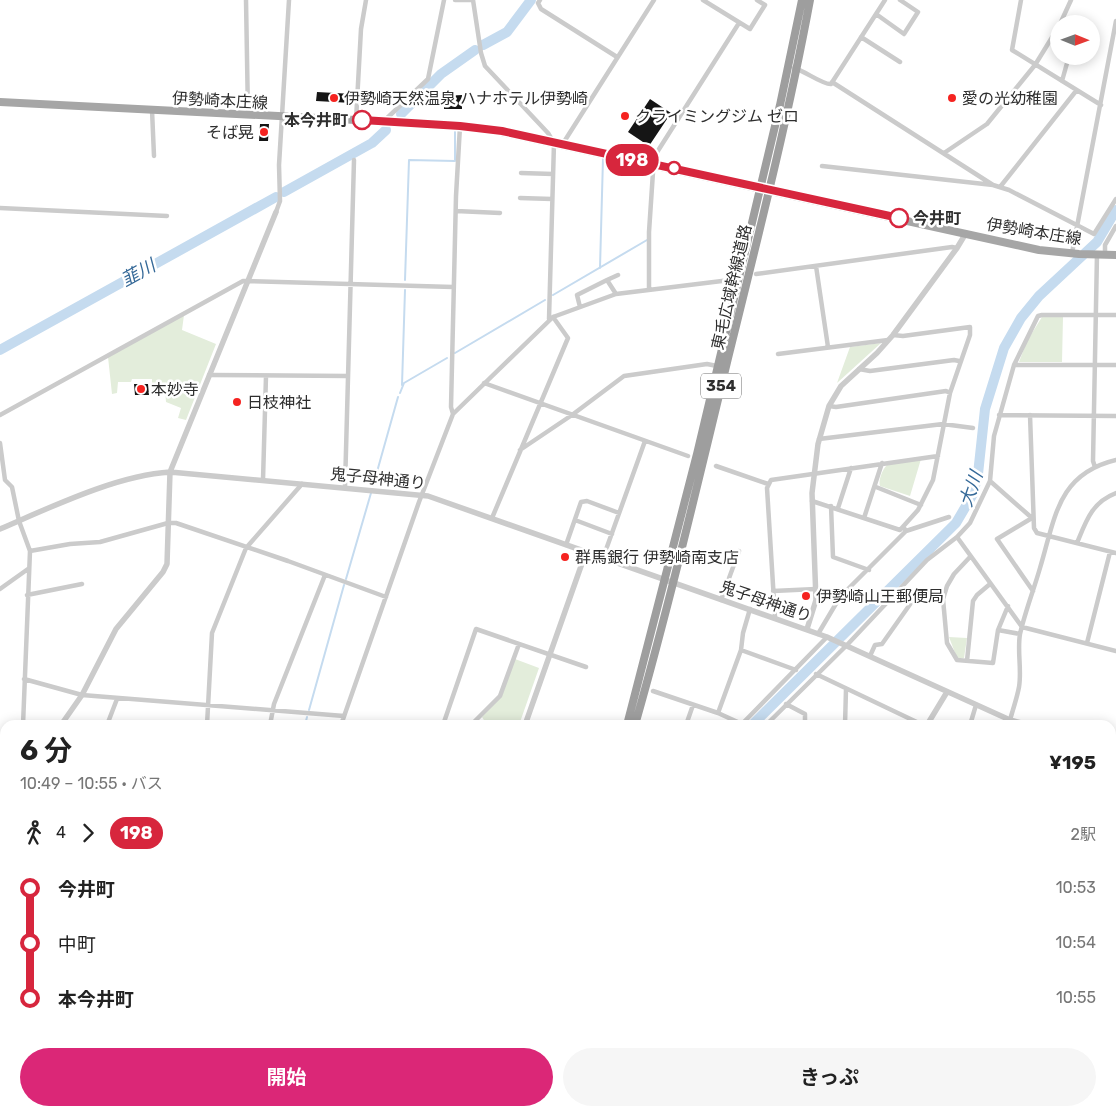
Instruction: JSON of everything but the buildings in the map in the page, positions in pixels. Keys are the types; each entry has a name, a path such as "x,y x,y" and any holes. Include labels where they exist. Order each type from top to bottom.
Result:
{"highway":[{"name":"東毛広域幹線道路","path":"636,720 768,189 792,68 802,0"},
{"name":"東毛広域幹線道路","path":"628,720 670,581 717,366 760,187 810,0"}],"main road":[{"name":"伊勢崎本庄線","path":"0,102 384,121 502,131 1039,250 1075,254 1116,254"}],"street":[{"path":"246,0 248,115"},
{"path":"64,720 82,694 116,629 163,572 166,564 170,472 280,201 288,0"},
{"path":"356,120 361,29 366,0"},
{"path":"384,121 428,79 444,0"},
{"path":"455,0 472,0 485,66 558,144"},
{"path":"540,0 538,3 541,9 617,57"},
{"path":"492,518 568,338 551,318 553,174 558,144 654,0"},
{"path":"703,0 750,30 765,5 757,0"},
{"path":"792,68 808,73 827,84 832,82 885,0"},
{"path":"876,14 904,34 918,12 900,0"},
{"path":"1021,0 1012,50 1100,104"},
{"path":"1064,15 1071,0"},
{"path":"1075,254 1078,225 1116,21"},
{"path":"649,289 652,164 656,153 739,23"},
{"path":"861,37 900,62"},
{"path":"944,153 987,124 1035,65 1050,41"},
{"path":"1062,81 1066,65"},
{"path":"832,82 993,185"},
{"path":"1000,187 1076,91"},
{"path":"152,110 154,156"},
{"path":"453,414 451,408 460,126"},
{"path":"345,487 354,160"},
{"path":"822,166 993,185 1010,190 1096,233 1116,199"},
{"path":"521,173 553,174"},
{"path":"520,198 552,199"},
{"path":"0,208 167,216"},
{"path":"456,211 500,213"},
{"path":"1095,467 1094,416 1099,254 1116,226"},
{"path":"807,629 816,605 812,501 814,473 819,439 829,406 841,386 893,334 966,233"},
{"path":"756,274 952,247 957,248"},
{"path":"816,266 828,347"},
{"path":"580,307 577,295 618,275"},
{"path":"608,280 616,294"},
{"path":"343,720 453,414 551,318 616,294 730,280"},
{"path":"0,415 176,316 243,281 454,286"},
{"path":"771,720 927,560 957,537 970,524 990,481 994,436 1014,365 1038,316 1116,315"},
{"path":"818,634 837,602 905,530 933,480 950,392 959,361 970,335 970,327 903,336 893,334"},
{"path":"778,354 888,340"},
{"path":"859,369 870,371 954,360 959,361"},
{"path":"520,450 572,415 624,376 705,364 717,366"},
{"path":"1014,365 1116,366"},
{"path":"209,375 348,376"},
{"path":"263,480 266,376"},
{"path":"484,383 688,456"},
{"path":"829,406 836,407 946,391 950,392"},
{"path":"999,415 1116,416"},
{"path":"1030,416 1032,518 1037,533 1116,553"},
{"path":"819,439 943,424 973,428"},
{"path":"603,558 645,441"},
{"path":"0,443 6,482 13,490 19,521 30,551 23,720"},
{"path":"768,484 774,479 938,456"},
{"path":"1011,720 1019,687 1020,634 1050,536 1054,515 1066,492 1075,480 1095,467 1116,460"},
{"path":"864,518 876,487 882,463"},
{"path":"716,466 768,484"},
{"path":"838,508 851,468"},
{"name":"鬼子母神通り","path":"0,529 74,498 155,473 170,472 423,495 845,644"},
{"path":"990,481 1032,518"},
{"path":"0,482 6,482"},
{"path":"207,720 212,633 246,548 302,484"},
{"path":"768,484 775,618"},
{"path":"876,487 921,504"},
{"path":"1077,543 1088,516 1098,503 1116,493"},
{"path":"566,544 581,502 584,501 619,513"},
{"path":"812,501 900,530 949,517"},
{"path":"831,506 832,557 869,570"},
{"path":"1032,518 997,539 1034,591"},
{"path":"575,520 612,534"},
{"path":"30,551 70,544 100,542 168,523 176,523 386,597"},
{"path":"957,537 1022,627 1116,651"},
{"path":"721,600 739,551"},
{"path":"527,720 586,552"},
{"path":"1088,643 1110,552"},
{"path":"970,557 954,574 947,586 943,599 947,643 957,660 993,663 998,630 1008,606"},
{"path":"0,589 28,569"},
{"path":"271,720 272,710 296,644 325,575"},
{"path":"27,595 82,584"},
{"path":"967,661 973,601 990,584"},
{"path":"773,591 816,589"},
{"path":"870,656 875,645 882,644 918,593"},
{"path":"718,713 741,650 743,633 750,609"},
{"path":"445,720 476,629 586,667"},
{"path":"998,630 1020,634"},
{"path":"746,720 828,637"},
{"path":"476,720 500,696 519,644"},
{"path":"845,644 1004,720"},
{"path":"741,650 796,670"},
{"path":"816,674 912,720"},
{"path":"24,679 82,694 344,716"},
{"path":"845,720 846,689"},
{"path":"653,691 718,713 731,720"},
{"path":"930,720 946,692"},
{"path":"109,720 117,698"},
{"path":"786,704 805,714 805,720"},
{"path":"688,720 693,705"},
{"path":"972,720 976,705"}],"green space":[{"path":"184,315 182,330 216,344 186,420 178,418 181,408 166,402 165,388 152,387 152,379 132,379 131,382 118,382 117,393 112,394 108,357"},
{"path":"1042,317 1063,317 1062,362 1019,362 1027,341"},
{"path":"881,343 837,383 850,347"},
{"path":"921,459 910,496 880,486 881,474 888,464"},
{"path":"949,637 967,638 964,658 957,658"},
{"path":"515,659 539,668 521,720 484,720 482,717 501,697"}],"waterway":[{"name":"韮川","path":"483,45 507,32 531,0"},
{"name":"韮川","path":"401,114 441,74 475,50"},
{"name":"韮川","path":"284,192 372,143 386,130"},
{"path":"405,280 409,160 455,161 455,132"},
{"path":"600,268 603,158"},
{"name":"韮川","path":"0,350 276,197"},
{"name":"大川","path":"757,720 956,523 973,494 978,474 985,409 1004,348 1021,318 1039,296 1097,242 1116,210"},
{"path":"553,295 647,240"},
{"path":"402,385 405,290"},
{"path":"455,353 545,300"},
{"path":"400,393 404,383 447,358"},
{"path":"373,486 398,397"},
{"path":"346,579 371,493"},
{"path":"309,710 344,585"}],"bus line":[{"name":"198","path":"362,120 460,126 502,131 899,218"}],"place":[{"name":"伊勢崎天然温泉 ハナホテル伊勢崎","path":"334,98"},
{"name":"愛の光幼稚園","path":"952,98"},
{"name":"クライミングジム ゼロ","path":"625,116"},
{"name":"本今井町","path":"362,120"},
{"name":"そば晃","path":"264,132"},
{"name":"今井町","path":"899,218"},
{"name":"本妙寺","path":"141,389"},
{"name":"日枝神社","path":"237,402"},
{"name":"群馬銀行 伊勢崎南支店","path":"565,557"},
{"name":"伊勢崎山王郵便局","path":"806,596"}]}
